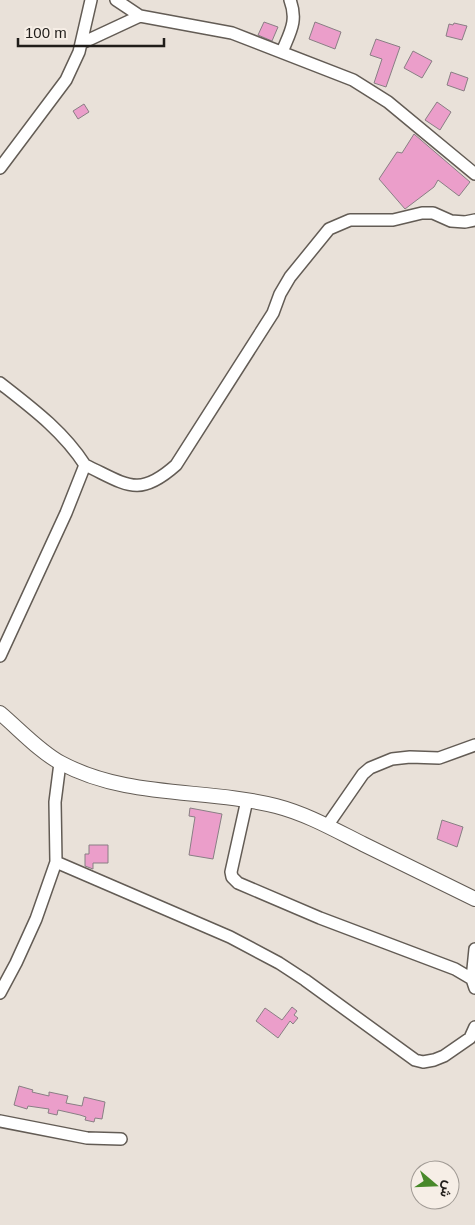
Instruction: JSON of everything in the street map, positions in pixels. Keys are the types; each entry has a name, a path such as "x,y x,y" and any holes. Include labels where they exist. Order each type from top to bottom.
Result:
{"street":[{"path":"0,168 66,80 82,43 91,0"},
{"path":"116,0 140,16 232,33 353,80 388,102 475,174"},
{"path":"282,52 294,18 294,10 290,0"},
{"path":"82,43 140,16"},
{"path":"0,383 58,430 74,448 85,465 123,483 145,486 164,476 176,465 273,313 280,294 290,277 329,229 350,220 393,220 422,213 433,213 451,221 466,222 475,220"},
{"path":"0,656 66,512 85,465"},
{"path":"0,713 60,763 84,774 115,783 247,800 277,806 327,826 475,900"},
{"path":"327,826 363,774 370,768 392,759 410,757 439,758 475,745"},
{"path":"0,993 16,964 36,919 56,862 55,802 60,763"},
{"path":"247,800 230,872 232,878 238,883 320,918 455,969 474,983"},
{"path":"56,862 230,936 279,963 415,1060 423,1062 444,1056 470,1038 475,1026"},
{"path":"474,983 475,949"},
{"path":"0,1121 88,1138 121,1139"}],"building":[{"path":"264,22 278,27 272,41 258,35"},
{"path":"315,22 341,32 335,49 309,39"},
{"path":"454,23 467,26 462,40 446,36 449,24 453,25"},
{"path":"376,39 400,47 386,87 374,83 382,59 370,55"},
{"path":"413,51 432,61 422,78 404,68"},
{"path":"451,72 468,78 464,91 447,85"},
{"path":"437,102 451,112 440,130 425,120"},
{"path":"84,104 89,112 78,119 73,111"},
{"path":"414,134 470,182 459,196 438,180 434,187 405,209 379,179 397,152 402,153"},
{"path":"190,808 222,814 213,859 189,855 195,817 189,816"},
{"path":"442,820 463,827 457,847 437,839"},
{"path":"89,845 108,845 108,863 93,863 93,869 85,866 85,854 89,854"},
{"path":"292,1007 297,1011 294,1015 298,1018 293,1024 290,1021 278,1038 256,1021 265,1008 282,1020"},
{"path":"19,1086 33,1090 32,1092 49,1096 49,1092 68,1096 66,1103 82,1106 84,1097 105,1102 102,1119 95,1118 94,1122 85,1120 86,1117 80,1115 58,1110 57,1115 48,1113 49,1109 28,1106 27,1109 14,1105"}]}
